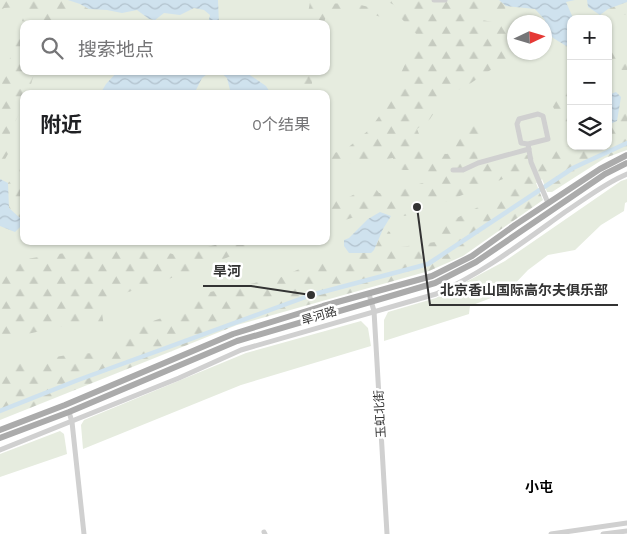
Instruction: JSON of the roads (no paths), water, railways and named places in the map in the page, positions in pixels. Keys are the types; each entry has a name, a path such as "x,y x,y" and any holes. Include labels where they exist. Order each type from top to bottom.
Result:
{"main road":[{"name":"旱河路","path":"0,438 69,412 237,341 371,302 423,283 472,256 547,201 627,155"},
{"name":"旱河路","path":"0,430 233,334 369,294 423,283 455,274 476,262 604,174 627,163"},
{"path":"101,390 103,397"},
{"path":"30,418 33,426"}],"street":[{"path":"434,0 445,0"},
{"path":"453,170 462,170 478,163 528,147 548,139 543,116 538,114 518,119 517,124 521,142 528,147 539,183 547,201"},
{"name":"旱河路","path":"0,450 72,422 241,350 436,294 482,270 600,188 627,174"},
{"name":"玉虹北街","path":"369,294 374,311 387,534"},
{"path":"69,412 72,422 84,534"},
{"path":"551,534 627,523"},
{"path":"603,534 627,531"}],"water":[{"path":"68,0 218,0 219,20 209,20 210,15 204,10 194,8 180,15 164,13 155,20 149,19 137,10 122,13 89,9"},
{"path":"499,0 575,0 566,2 572,15 567,15 567,45 552,37 552,15 540,15 535,9 506,6"},
{"path":"587,0 627,0 627,2 608,9 600,15 588,7"},
{"path":"114,75 206,75 202,78 196,90 102,90"},
{"path":"224,75 250,75 266,86 268,90 230,90 227,78"},
{"path":"616,92 621,97 617,121 612,123 612,105 612,94"},
{"path":"0,179 8,183 9,208 20,218 20,227 15,232 0,226"},
{"path":"380,212 391,216 374,250 371,253 349,253 344,246 344,240 349,238 368,219"}],"waterway":[{"path":"0,411 78,380 311,295 428,264 573,168 627,143"}],"place":[{"name":"北京香山国际高尔夫俱乐部","path":"417,207"},
{"name":"旱河","path":"311,295"}],"district":[{"name":"小屯","path":"539,487"}]}
